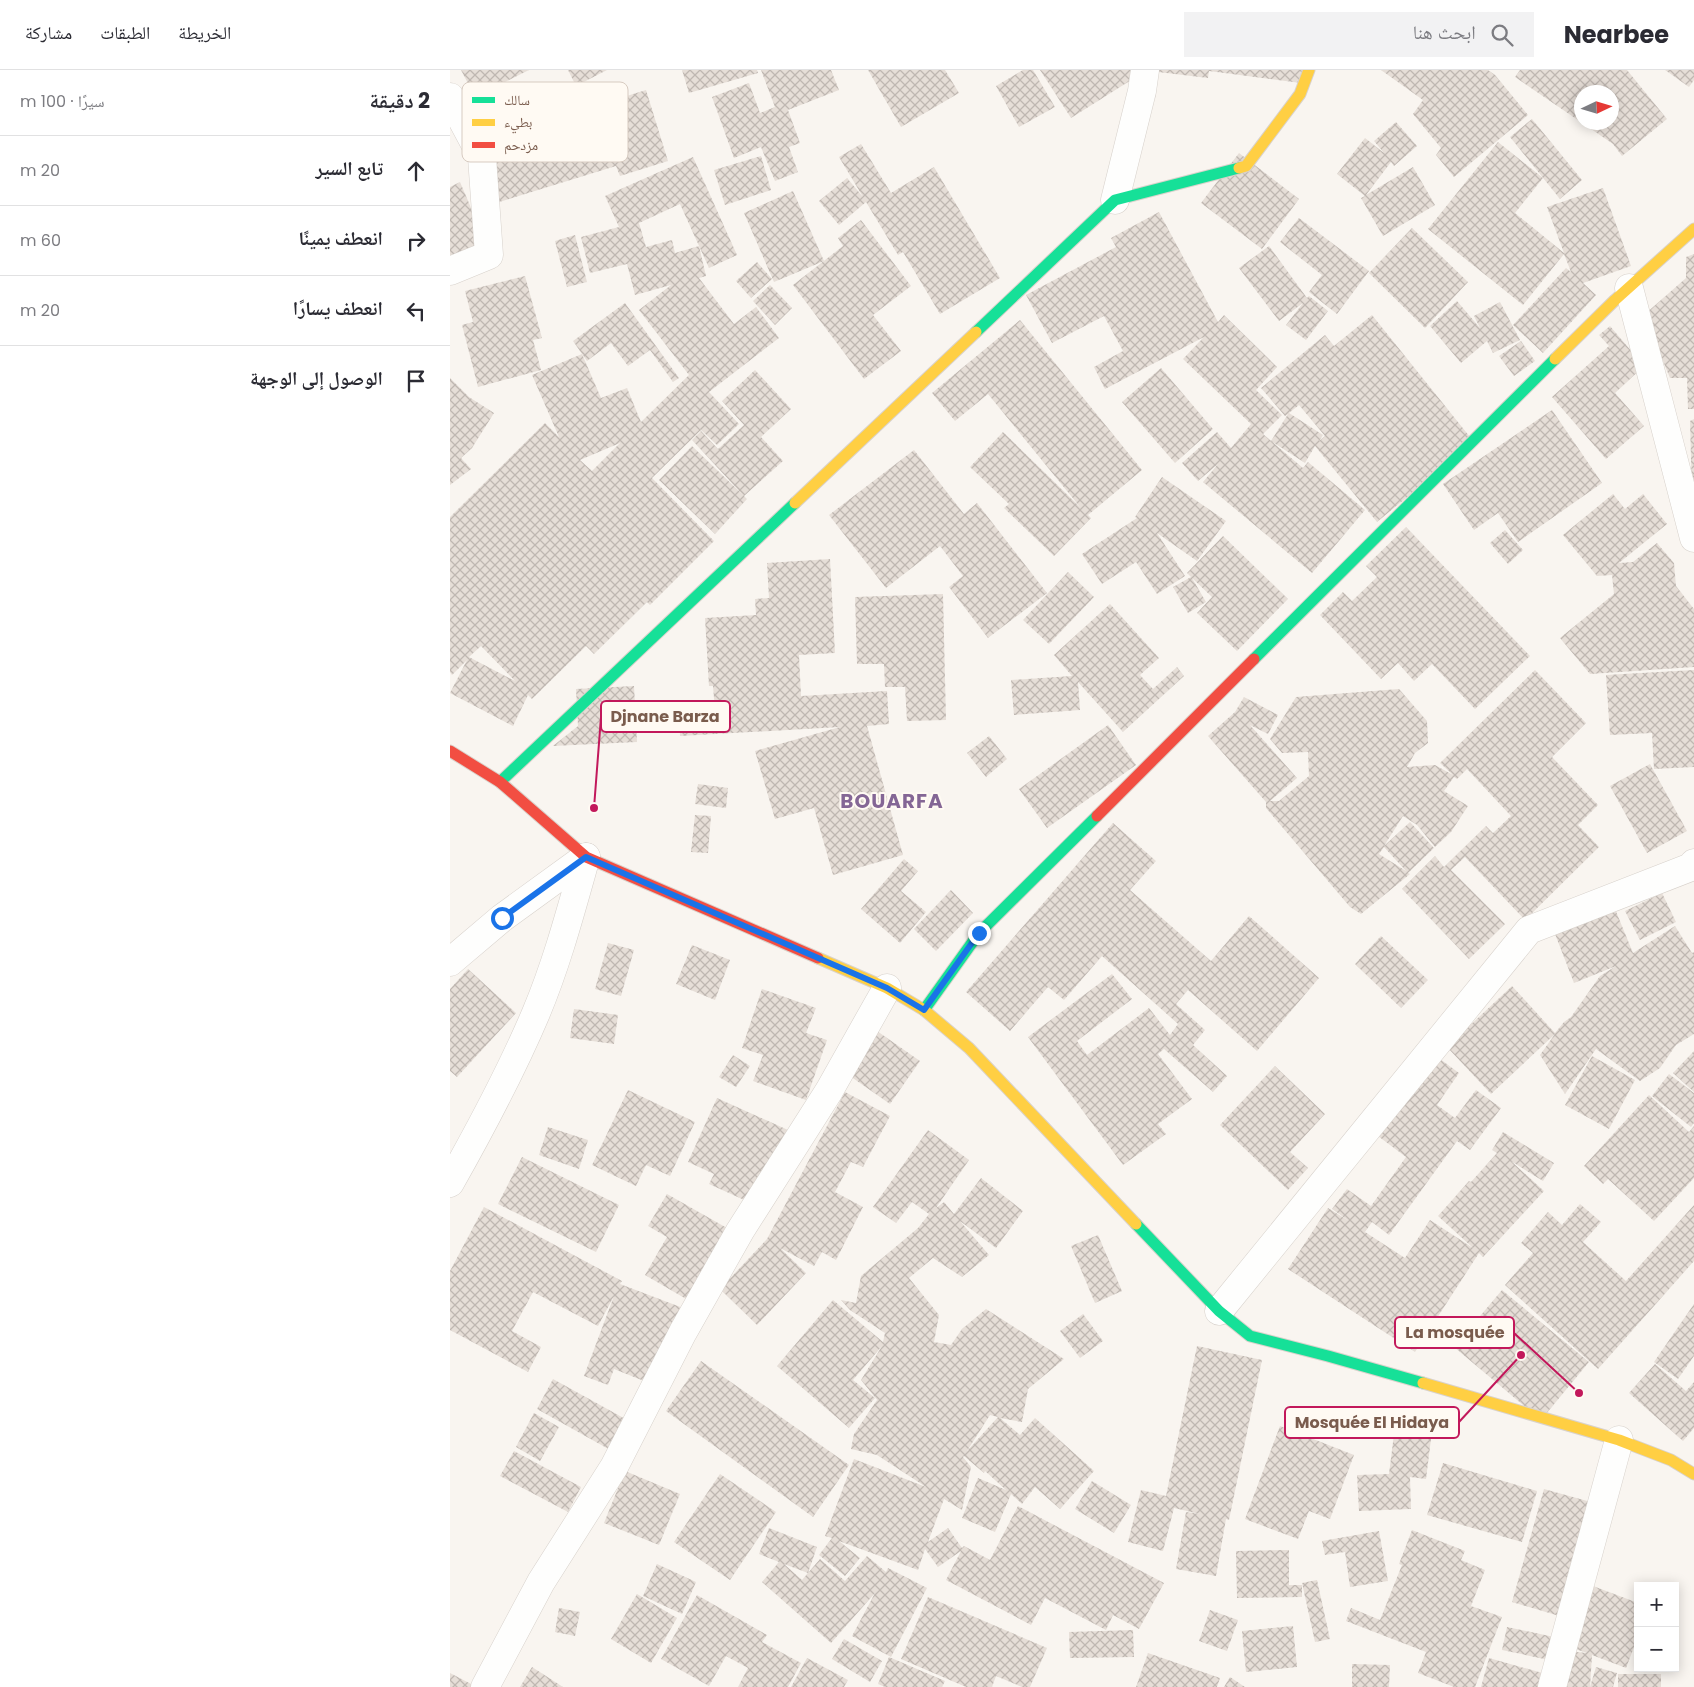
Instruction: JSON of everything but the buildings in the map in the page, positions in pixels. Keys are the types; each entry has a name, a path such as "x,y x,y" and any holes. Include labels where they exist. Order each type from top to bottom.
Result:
{"street":[{"path":"1115,200 1142,91 1144,70"},
{"path":"500,782 1115,200 1246,166 1300,94 1309,70"},
{"path":"450,98 462,120"},
{"path":"450,271 489,255 482,162"},
{"path":"924,1010 979,933 1629,288 1694,229"},
{"path":"1629,288 1694,538"},
{"path":"450,751 500,782 586,857 887,988 924,1010 969,1048 1219,1311 1250,1336 1328,1356 1619,1440 1671,1460 1694,1474"},
{"path":"450,962 502,918 586,857"},
{"path":"450,1183 490,1113 536,1012 560,949 586,857"},
{"path":"1219,1311 1529,930 1691,867 1694,863"},
{"path":"485,1687 541,1582 614,1467 683,1332 740,1231 830,1091 887,988"},
{"path":"1552,1687 1619,1440"}],"traffic: fast":[{"path":"976,332 1115,200 1239,168"},
{"path":"1254,659 1555,359"},
{"path":"500,782 795,503"},
{"path":"924,1010 979,933 1097,816"},
{"path":"1136,1224 1219,1311 1250,1336 1423,1383"}],"traffic: slow":[{"path":"1239,168 1246,166 1300,94 1309,70"},
{"path":"1555,359 1615,300 1694,229"},
{"path":"795,503 976,332"},
{"path":"818,958 887,988 924,1010 969,1048 1136,1224"},
{"path":"1423,1383 1619,1440 1671,1460 1694,1474"}],"traffic: jam":[{"path":"1097,816 1254,659"},
{"path":"450,751 500,782 586,857 818,958"}],"place":[{"name":"Djnane Barza","path":"594,808"},
{"name":"Mosquée El Hidaya","path":"1521,1355"},
{"name":"La mosquée","path":"1579,1393"}],"district":[{"name":"BOUARFA","path":"892,801"}],"route":[{"path":"502,918 586,857 887,988 924,1010 979,933"}]}
